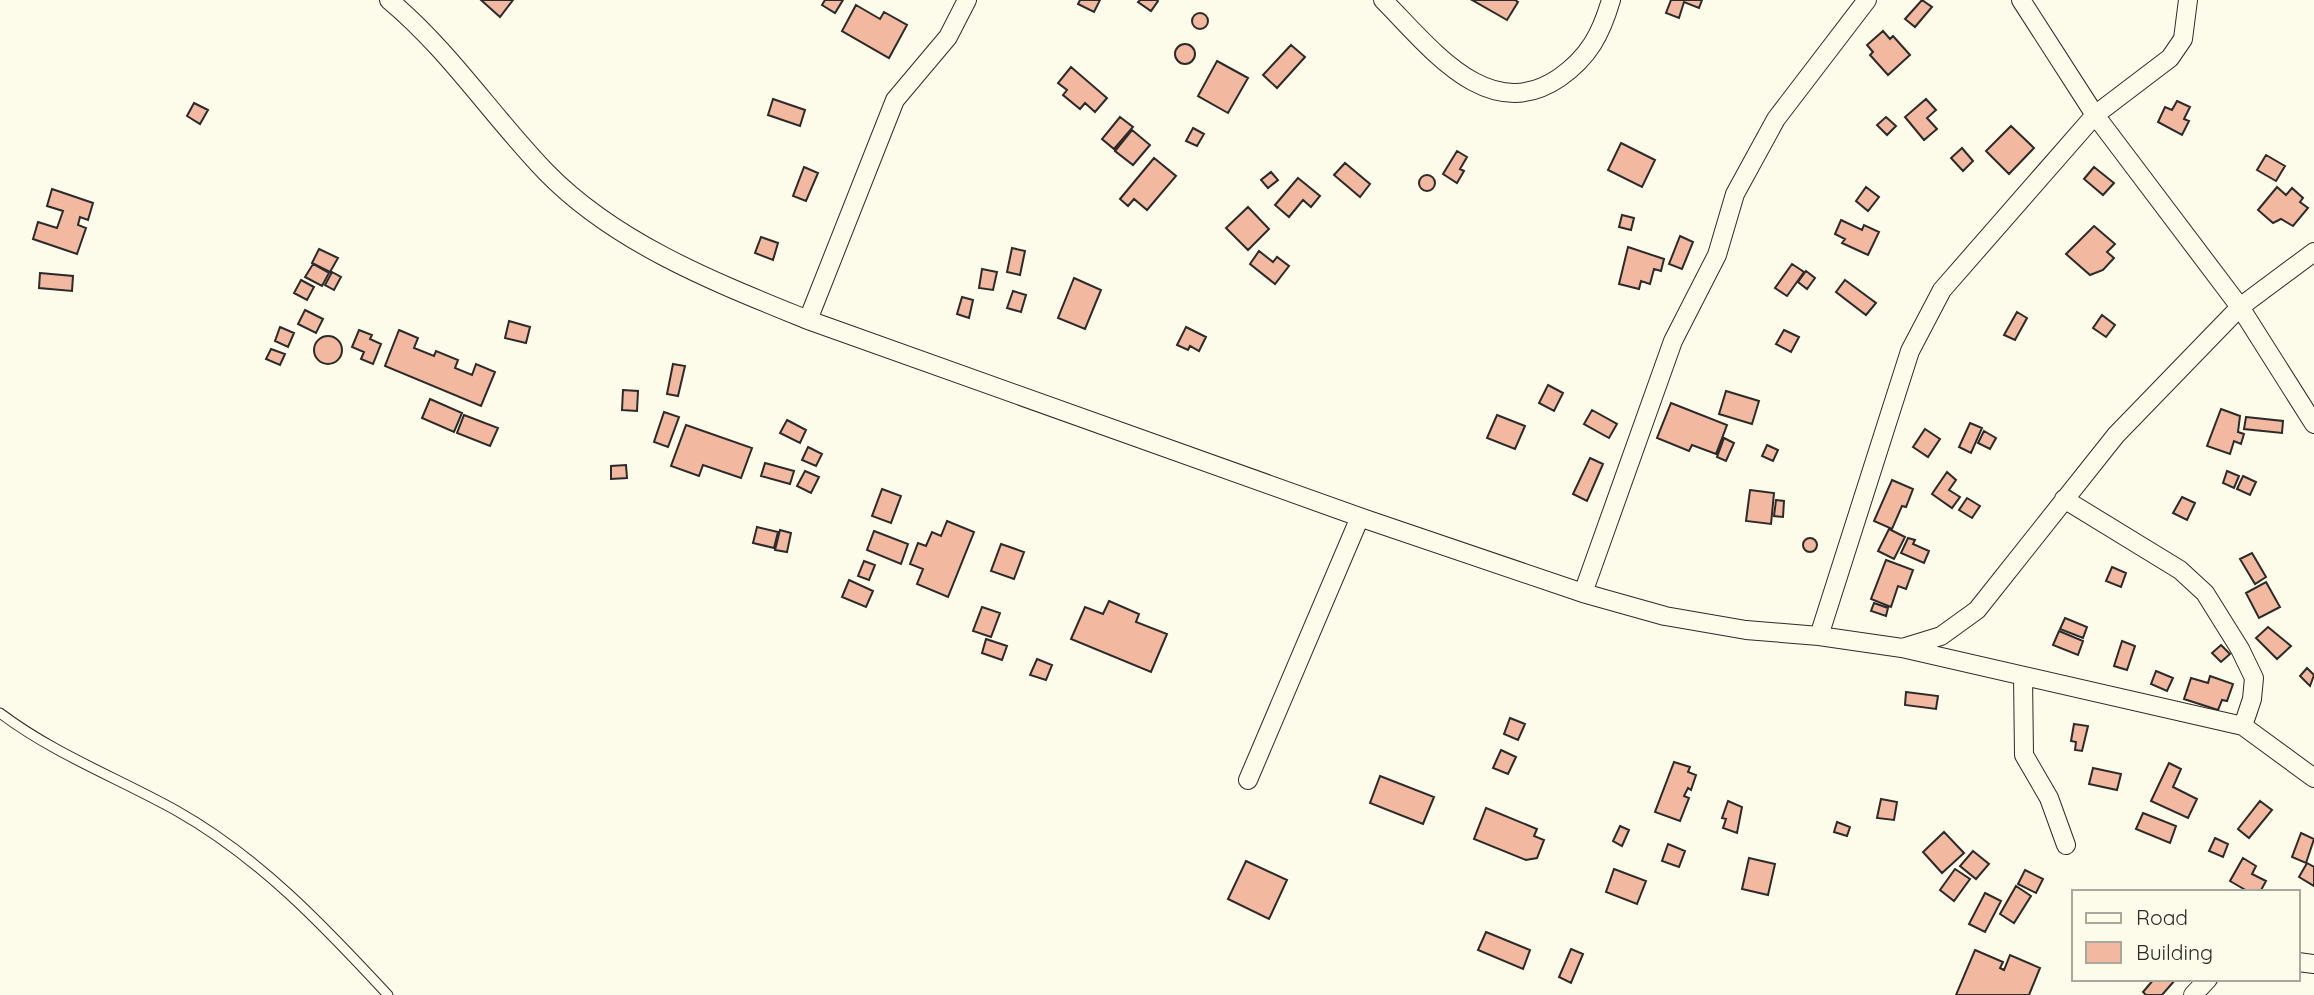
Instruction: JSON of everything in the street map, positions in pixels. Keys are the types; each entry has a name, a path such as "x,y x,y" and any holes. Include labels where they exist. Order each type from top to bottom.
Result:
{"street":[{"path":"389,0 456,65 547,173 617,231 737,292 808,320 1360,517 1583,593 1665,616 1746,630 1819,636 1902,648 2243,726 2314,778"},
{"path":"808,320 895,100 948,37 967,0"},
{"path":"1383,0 1443,60 1471,81 1492,90 1513,94 1544,88 1572,69 1600,37 1611,0"},
{"path":"1583,593 1673,341 1717,255 1735,194 1776,119 1867,0"},
{"path":"2021,0 2095,116 2240,307 2314,424"},
{"path":"1819,636 1910,351 1942,290 2095,116 2170,58 2183,39 2188,0"},
{"path":"1902,648 1941,636 1978,611 2116,435 2240,307 2314,252"},
{"path":"2064,499 2180,569 2206,593 2254,678 2252,699 2243,726"},
{"path":"1248,780 1360,517"},
{"path":"2024,676 2025,755 2049,798 2066,845"},
{"path":"2193,995 2206,981"}],"lane":[{"path":"0,713 23,731 177,811 247,855 324,926 388,995"}],"building":[{"path":"481,0 513,0 500,17"},
{"path":"825,0 843,0 835,13 822,5"},
{"path":"1080,0 1100,0 1094,12 1078,4"},
{"path":"1472,0 1515,0 1518,2 1507,20"},
{"path":"1671,0 1702,0 1699,8 1684,2 1679,18 1666,13"},
{"path":"1922,0 1932,7 1915,27 1905,19"},
{"path":"1158,1 1151,11 1138,2"},
{"path":"856,5 880,19 884,12 907,25 889,58 842,31"},
{"path":"1200,13 1206,15 1206,27 1200,29 1194,27 1192,21 1194,15"},
{"path":"1883,31 1890,39 1893,36 1910,55 1888,75 1870,55 1873,52 1867,45"},
{"path":"1185,44 1192,47 1195,54 1192,61 1185,64 1178,61 1175,54 1178,47"},
{"path":"1291,45 1305,57 1277,88 1263,75"},
{"path":"1217,61 1248,78 1228,113 1198,96"},
{"path":"1071,67 1107,98 1095,112 1085,103 1080,109 1063,95 1067,90 1058,83"},
{"path":"773,99 805,110 800,126 768,115"},
{"path":"1926,99 1936,110 1927,118 1937,129 1924,140 1905,117"},
{"path":"2177,101 2190,107 2184,119 2189,121 2182,135 2158,122 2165,107 2172,110"},
{"path":"194,103 208,110 200,124 187,116"},
{"path":"1120,117 1133,127 1114,149 1102,139"},
{"path":"1886,117 1896,126 1887,135 1877,125"},
{"path":"2011,126 2034,148 2009,174 1986,151"},
{"path":"1193,128 1204,134 1197,146 1186,141"},
{"path":"1132,130 1150,145 1133,165 1115,151"},
{"path":"1621,143 1655,160 1642,187 1608,170"},
{"path":"1962,148 1973,161 1963,171 1951,158"},
{"path":"1457,151 1467,157 1460,169 1464,171 1457,183 1443,174"},
{"path":"2266,155 2285,166 2276,181 2257,170"},
{"path":"1154,158 1176,176 1147,210 1134,199 1128,206 1120,199"},
{"path":"1345,163 1370,184 1360,197 1334,175"},
{"path":"804,167 818,173 806,201 793,196"},
{"path":"2094,167 2114,183 2103,195 2084,179"},
{"path":"1271,172 1278,180 1268,188 1261,180"},
{"path":"1424,175 1430,175 1435,183 1433,189 1424,191 1419,186 1419,180"},
{"path":"1298,178 1320,196 1311,207 1303,200 1289,217 1275,205"},
{"path":"1866,187 1879,197 1868,211 1856,201"},
{"path":"2277,187 2286,195 2292,188 2303,198 2300,202 2308,208 2293,226 2281,219 2273,223 2258,210"},
{"path":"52,189 93,203 88,220 80,217 78,225 86,228 77,254 33,239 38,222 57,228 63,211 47,206"},
{"path":"1248,207 1269,229 1248,250 1226,228"},
{"path":"1622,215 1634,218 1631,230 1619,227"},
{"path":"1841,220 1862,230 1864,225 1879,232 1868,255 1842,243 1845,239 1835,234"},
{"path":"2094,226 2115,244 2107,252 2114,258 2103,270 2090,275 2066,254"},
{"path":"1680,236 1693,242 1682,269 1669,264"},
{"path":"761,237 778,243 773,260 755,253"},
{"path":"1628,247 1664,259 1661,271 1654,269 1650,284 1641,281 1639,289 1619,284"},
{"path":"1012,248 1025,251 1020,275 1007,272"},
{"path":"319,249 338,258 330,272 312,263"},
{"path":"1259,251 1273,262 1277,257 1289,266 1275,284 1250,264"},
{"path":"313,264 329,273 322,286 305,277"},
{"path":"1792,264 1804,272 1787,296 1775,288"},
{"path":"982,269 997,272 993,290 979,288"},
{"path":"1806,271 1815,278 1807,289 1798,282"},
{"path":"332,272 341,277 334,290 325,285"},
{"path":"40,273 73,276 72,291 39,288"},
{"path":"1074,278 1101,290 1085,329 1058,318"},
{"path":"301,280 314,287 307,300 294,293"},
{"path":"1845,280 1876,303 1866,315 1836,292"},
{"path":"1013,291 1026,295 1021,312 1007,308"},
{"path":"962,297 973,300 969,318 957,314"},
{"path":"305,310 323,319 316,333 298,324"},
{"path":"2017,312 2027,318 2015,340 2004,335"},
{"path":"2102,315 2115,325 2106,337 2093,328"},
{"path":"509,321 530,327 526,343 505,338"},
{"path":"280,327 294,333 288,347 275,341"},
{"path":"1186,327 1206,337 1199,351 1190,346 1188,350 1177,345"},
{"path":"359,330 372,335 370,339 381,344 373,364 361,359 364,352 352,347"},
{"path":"399,330 418,338 414,348 434,356 436,351 458,360 455,368 472,375 476,364 495,372 481,406 385,366"},
{"path":"1784,330 1799,337 1791,352 1776,344"},
{"path":"328,336 338,340 342,350 338,360 328,364 318,360 314,350 318,340"},
{"path":"271,349 285,354 280,365 266,359"},
{"path":"673,364 685,366 678,396 667,394"},
{"path":"1548,385 1563,393 1554,411 1539,403"},
{"path":"623,390 638,391 637,411 622,410"},
{"path":"1726,391 1759,401 1752,424 1719,414"},
{"path":"430,399 462,413 454,432 422,418"},
{"path":"1671,403 1727,425 1716,454 1692,445 1689,451 1657,438"},
{"path":"2221,409 2240,416 2238,432 2244,434 2241,444 2234,441 2230,454 2207,446"},
{"path":"1592,410 1617,424 1609,438 1584,424"},
{"path":"664,412 679,417 668,447 654,442"},
{"path":"464,415 498,428 490,446 457,433"},
{"path":"1497,415 1525,426 1515,449 1487,438"},
{"path":"2246,417 2283,421 2282,433 2244,429"},
{"path":"787,420 806,430 800,443 780,433"},
{"path":"1970,423 1982,428 1971,453 1959,447"},
{"path":"686,425 752,448 741,478 703,465 699,476 671,466"},
{"path":"1925,429 1940,439 1928,457 1913,447"},
{"path":"1984,431 1996,438 1990,449 1978,443"},
{"path":"1724,438 1734,443 1726,461 1717,457"},
{"path":"1767,445 1778,450 1773,461 1762,456"},
{"path":"808,447 822,454 816,466 802,460"},
{"path":"1590,458 1603,464 1587,501 1573,494"},
{"path":"765,463 794,471 790,484 761,476"},
{"path":"626,465 627,478 611,479 611,466"},
{"path":"805,471 819,477 811,493 797,486"},
{"path":"2227,471 2239,476 2234,488 2223,483"},
{"path":"1947,472 1956,480 1949,490 1960,497 1952,508 1932,494"},
{"path":"2243,476 2256,482 2250,495 2237,489"},
{"path":"1892,480 1913,489 1906,507 1902,506 1892,529 1874,521"},
{"path":"882,489 901,496 891,523 872,516"},
{"path":"1750,490 1774,493 1771,524 1746,521"},
{"path":"2182,497 2195,503 2187,520 2173,513"},
{"path":"1967,498 1980,506 1972,518 1959,510"},
{"path":"1776,500 1784,501 1783,517 1774,516"},
{"path":"947,521 974,532 948,597 917,584 923,569 910,564 918,543 926,546 932,532 941,536"},
{"path":"757,527 778,532 774,548 753,543"},
{"path":"1889,529 1905,537 1894,559 1878,551"},
{"path":"780,530 791,533 787,552 775,550"},
{"path":"874,531 908,544 901,564 867,550"},
{"path":"1810,538 1815,540 1815,550 1810,552 1805,550 1803,545 1805,540"},
{"path":"1908,538 1915,540 1913,544 1929,551 1924,563 1901,553"},
{"path":"1001,544 1024,552 1014,579 991,571"},
{"path":"2252,553 2266,577 2255,584 2240,559"},
{"path":"1886,560 1913,570 1906,589 1898,586 1891,607 1871,599"},
{"path":"864,561 875,565 869,580 858,576"},
{"path":"2112,567 2126,573 2121,587 2106,581"},
{"path":"849,580 873,591 866,607 842,597"},
{"path":"2266,582 2280,607 2259,618 2246,593"},
{"path":"1109,601 1139,614 1136,622 1167,634 1151,672 1071,639 1085,607 1103,614"},
{"path":"1874,603 1888,608 1886,616 1871,611"},
{"path":"982,607 1000,613 991,637 973,631"},
{"path":"2065,618 2087,627 2083,638 2060,629"},
{"path":"2268,627 2291,646 2277,659 2256,638"},
{"path":"2059,631 2083,641 2078,655 2053,645"},
{"path":"986,639 1007,646 1002,660 982,653"},
{"path":"2122,641 2135,646 2127,670 2114,666"},
{"path":"2221,645 2230,654 2221,662 2212,653"},
{"path":"1037,659 1052,665 1046,680 1030,675"},
{"path":"2307,668 2314,675 2310,686 2300,676"},
{"path":"2156,671 2173,678 2167,691 2151,684"},
{"path":"2210,676 2233,684 2227,701 2222,700 2218,710 2184,699 2191,678 2208,683"},
{"path":"1906,692 1938,696 1936,709 1905,705"},
{"path":"1510,718 1525,724 1518,740 1504,734"},
{"path":"2074,724 2088,726 2082,751 2075,750 2076,742 2071,741"},
{"path":"1501,750 1516,757 1508,774 1493,768"},
{"path":"1674,762 1690,767 1688,772 1696,775 1691,790 1688,788 1684,796 1689,798 1680,821 1655,812"},
{"path":"2169,763 2181,769 2173,787 2197,799 2188,818 2151,801"},
{"path":"2093,768 2121,774 2117,790 2089,784"},
{"path":"1380,776 1434,797 1423,824 1370,803"},
{"path":"1881,799 1897,802 1894,820 1877,818"},
{"path":"1728,801 1742,807 1737,833 1723,828 1726,819 1722,818"},
{"path":"2260,801 2272,810 2249,838 2238,829"},
{"path":"1486,808 1537,829 1534,836 1544,840 1537,858 1526,860 1474,839"},
{"path":"2143,813 2176,826 2170,843 2136,829"},
{"path":"1837,822 1850,827 1847,836 1834,832"},
{"path":"1620,826 1629,830 1622,846 1613,841"},
{"path":"1944,832 1964,853 1942,873 1923,852"},
{"path":"2301,833 2314,839 2306,863 2292,857"},
{"path":"2215,838 2228,844 2223,857 2209,851"},
{"path":"1668,844 1685,851 1679,867 1662,861"},
{"path":"1973,851 1989,864 1976,879 1960,866"},
{"path":"1749,858 1775,864 1768,895 1742,889"},
{"path":"2243,858 2256,866 2252,874 2266,881 2261,890 2246,890 2230,881"},
{"path":"1246,861 1287,880 1269,919 1228,899"},
{"path":"2307,863 2314,867 2314,886 2299,877"},
{"path":"1614,869 1646,881 1637,904 1606,892"},
{"path":"1955,869 1970,879 1954,901 1940,890"},
{"path":"2025,870 2043,879 2036,893 2018,884"},
{"path":"2016,886 2031,896 2014,923 2000,914"},
{"path":"1985,893 2001,901 1985,932 1969,924"},
{"path":"1486,932 1530,950 1523,969 1478,950"},
{"path":"1571,949 1583,954 1571,983 1559,977"},
{"path":"1975,950 2003,962 2000,968 2004,970 2010,955 2040,968 2029,995 1956,995"},
{"path":"2152,981 2174,981 2162,995 2146,995 2143,992"}]}
